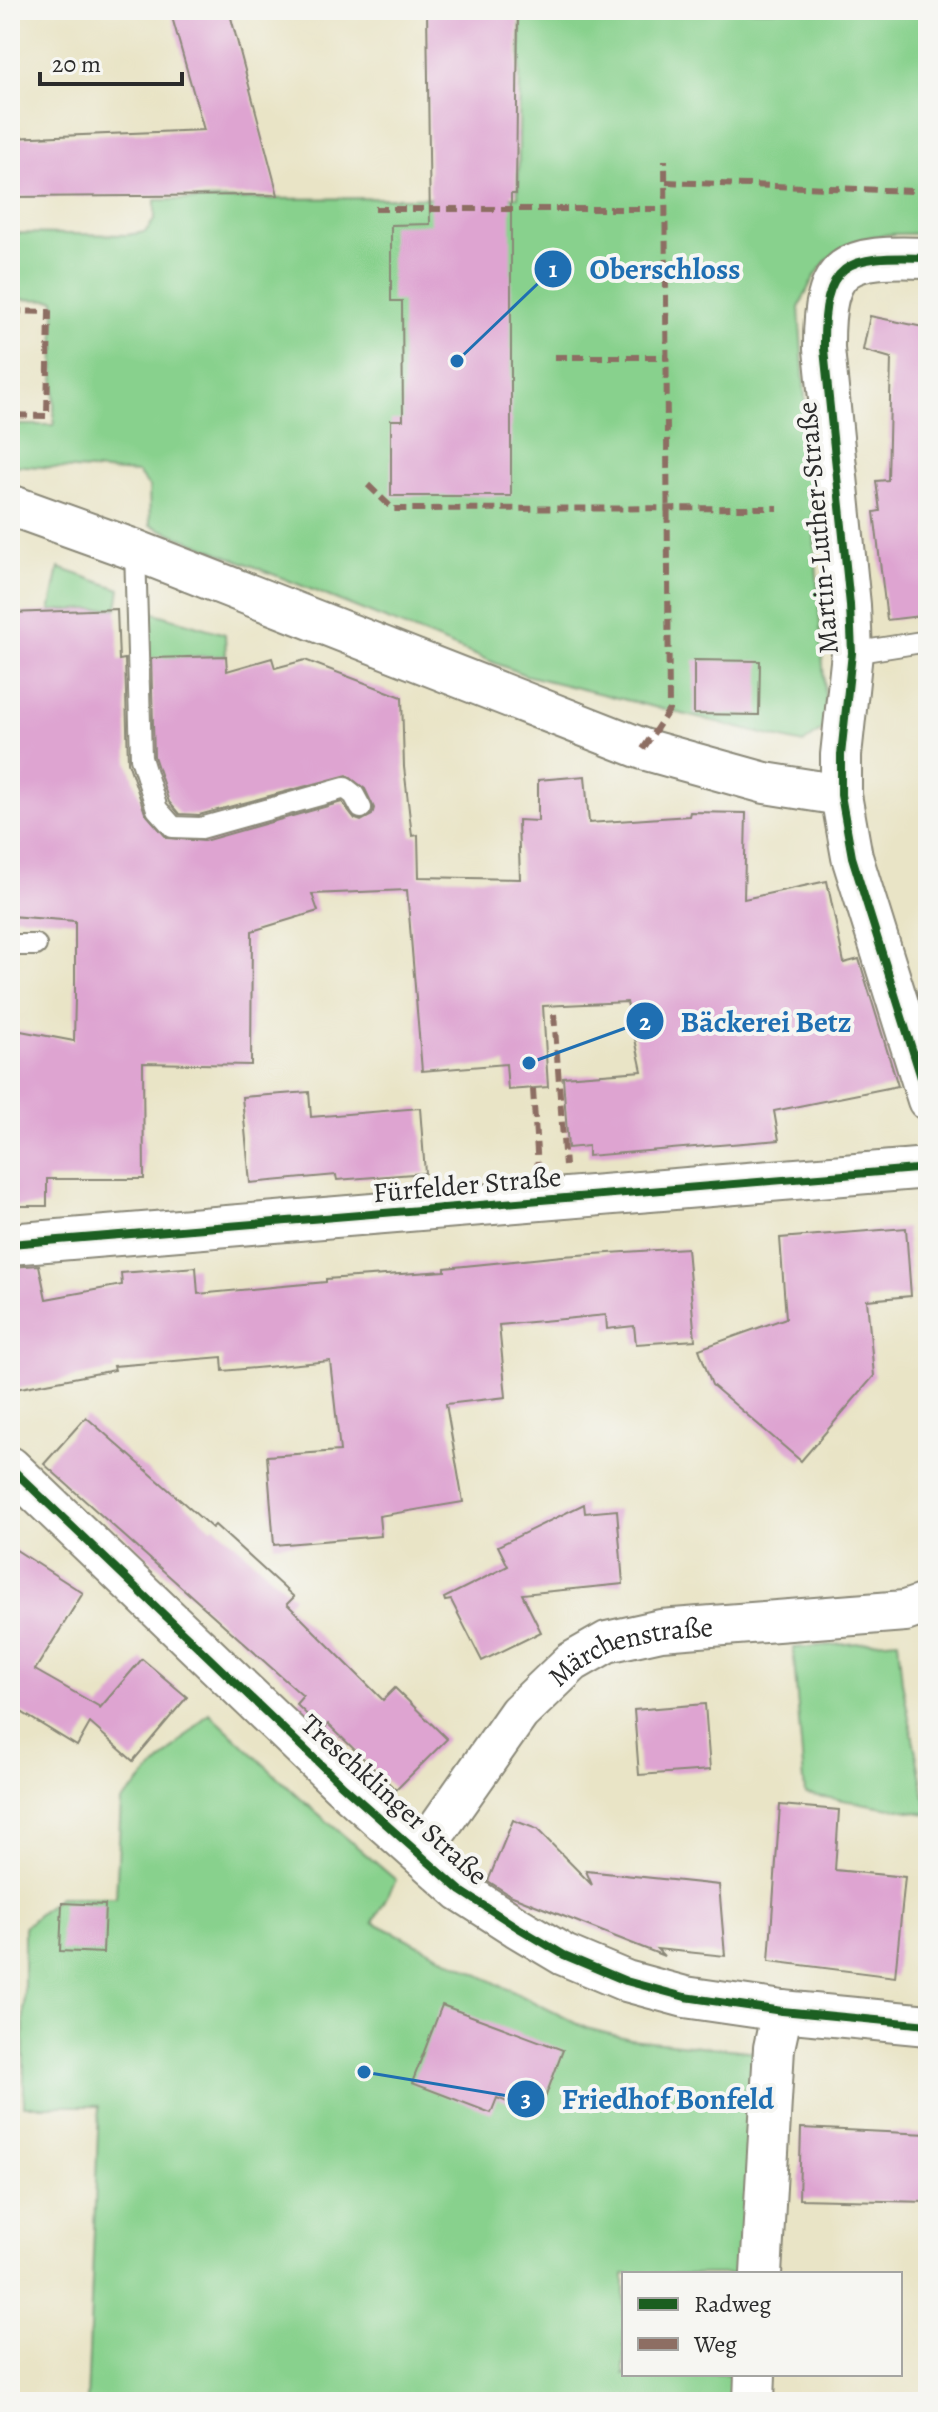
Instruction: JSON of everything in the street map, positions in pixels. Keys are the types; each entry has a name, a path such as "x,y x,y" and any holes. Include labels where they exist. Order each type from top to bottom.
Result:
{"street":[{"name":"Martin-Luther-Straße","path":"928,258 884,256 857,262 834,277 828,294 824,349 850,605 852,653 841,755 841,795 852,857 928,1100"},
{"path":"10,505 135,550 643,749 765,783 841,795"},
{"name":"Fürfelder Straße","path":"10,1244 928,1168"},
{"name":"Treschklinger Straße","path":"10,1467 342,1785 461,1891 517,1927 576,1960 626,1981 685,1997 782,2011 928,2025"},
{"name":"Märchenstraße","path":"420,1854 519,1713 572,1662 607,1642 661,1630 905,1611 928,1603"},
{"path":"761,2272 775,2038 782,2011"},
{"path":"754,2402 755,2376"}],"lane":[{"path":"135,550 141,758 157,809 173,827 201,828 345,788 354,795 361,808"},
{"name":"Martin-Luther-Straße","path":"852,653 928,641"},
{"path":"10,945 36,945"}],"green space":[{"path":"521,10 928,10 928,234 882,235 848,245 821,267 799,308 827,726 803,744 525,675 150,525 149,487 138,473 10,465 12,425 54,425 55,300 10,299 10,233 127,235 145,232 155,219 155,200 518,197"},
{"path":"59,568 120,589 117,608 50,611"},
{"path":"151,612 225,634 226,656 185,657 185,666 149,668 146,617"},
{"path":"898,1640 902,1682 928,1814 805,1794 793,1648"},
{"path":"209,1713 301,1799 396,1880 373,1922 586,2028 630,2039 758,2052 744,2272 622,2272 622,2376 737,2376 735,2402 87,2402 99,2106 24,2106 24,1927 59,1897 116,1897 121,1802"}],"building":[{"path":"170,10 229,10 278,195 10,197 10,138 204,130"},
{"path":"427,10 518,10 516,194 511,194 511,496 391,496 391,420 403,420 402,301 391,301 391,225 430,224"},
{"path":"870,316 928,328 928,615 887,620 874,512 880,511 876,481 888,480 891,358 863,350"},
{"path":"117,609 119,660 125,659 128,762 145,813 167,838 204,841 342,802 355,819 361,821 372,815 374,808 365,789 347,775 199,815 179,814 169,802 154,756 151,658 226,656 227,671 272,658 275,668 305,660 402,697 404,767 412,836 418,835 419,877 520,879 518,820 538,821 538,780 585,776 589,823 689,816 690,812 746,813 744,899 827,881 844,963 859,959 898,1086 774,1111 779,1140 588,1156 588,1146 568,1148 563,1077 642,1071 627,1002 543,1006 548,1087 508,1090 506,1064 422,1071 407,890 312,894 318,911 252,931 251,1065 143,1063 144,1179 47,1179 47,1206 10,1206 10,1029 74,1041 75,921 10,916 10,613"},
{"path":"694,660 760,661 759,715 694,714"},
{"path":"309,1092 311,1117 420,1108 425,1173 337,1180 336,1175 250,1183 242,1097"},
{"path":"906,1228 911,1296 867,1300 874,1376 801,1461 712,1385 699,1349 786,1318 780,1238"},
{"path":"687,1248 695,1340 636,1344 634,1326 607,1329 606,1315 499,1325 506,1397 446,1404 463,1502 379,1516 381,1536 274,1545 267,1456 340,1451 330,1361 223,1371 222,1357 114,1366 115,1370 10,1390 10,1267 39,1265 46,1299 122,1285 121,1273 196,1267 198,1294 326,1282 326,1279 445,1271 445,1268 562,1256"},
{"path":"86,1417 212,1528 215,1525 294,1597 287,1604 383,1700 395,1688 447,1739 396,1790 328,1724 323,1730 296,1704 303,1696 44,1464"},
{"path":"584,1504 585,1513 617,1510 623,1584 522,1594 541,1632 482,1661 451,1600 445,1601 444,1598 508,1566 498,1546"},
{"path":"10,1546 83,1593 35,1670 99,1709 142,1659 187,1697 133,1761 90,1723 77,1746 13,1707 10,1712"},
{"path":"705,1704 710,1770 639,1775 634,1710"},
{"path":"780,1805 839,1810 835,1870 905,1877 895,1977 769,1961"},
{"path":"513,1820 537,1829 592,1885 586,1871 719,1885 725,1956 657,1949 664,1956 510,1895 488,1881"},
{"path":"62,1903 105,1905 103,1953 60,1951"},
{"path":"442,2005 563,2050 539,2114 497,2098 491,2113 412,2083"},
{"path":"801,2128 928,2134 928,2202 799,2199"}],"marked path":[{"path":"643,749 669,710 665,160"},
{"path":"666,182 912,191"},
{"path":"375,209 666,209"},
{"path":"10,311 49,312 47,416 10,415"},
{"path":"555,357 666,357"},
{"path":"368,485 393,509 778,508"},
{"path":"554,1014 565,1166"},
{"path":"533,1089 538,1168"}],"cycle path":[{"path":"928,258 877,259 858,262 844,269 828,297 824,349 850,605 852,653 841,755 841,795 852,857 928,1100"},
{"path":"10,1244 928,1168"},
{"path":"10,1467 342,1785 461,1891 517,1927 564,1955 626,1981 685,1997 782,2011 928,2025"}],"place":[{"name":"Oberschloss","path":"457,361"},
{"name":"Bäckerei Betz","path":"529,1063"},
{"name":"Friedhof Bonfeld","path":"364,2072"}]}
